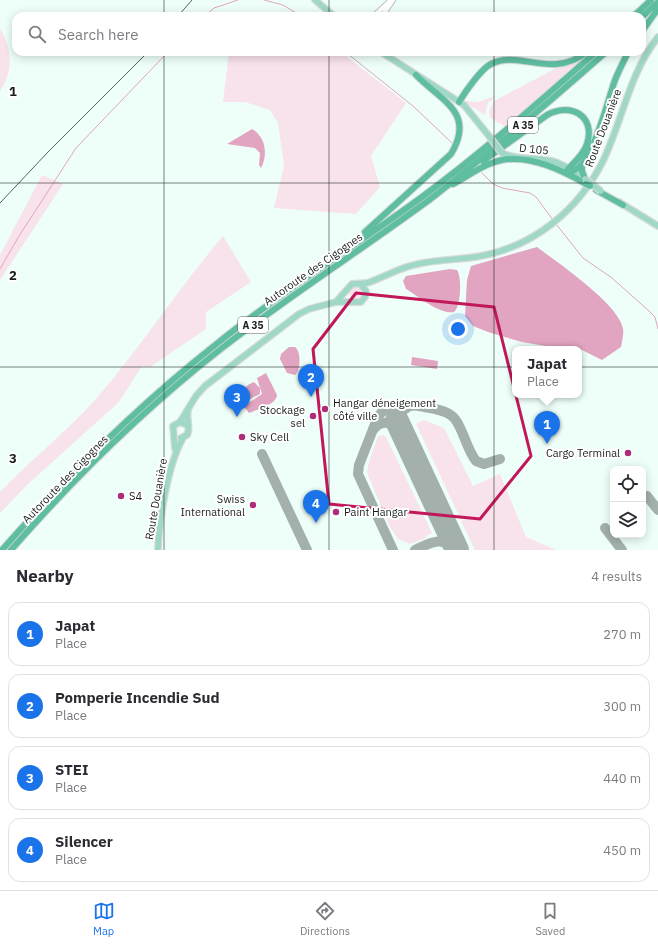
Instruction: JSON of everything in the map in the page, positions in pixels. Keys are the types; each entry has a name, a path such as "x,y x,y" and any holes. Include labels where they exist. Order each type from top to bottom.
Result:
{"highway":[{"path":"633,12 637,8 649,2"},
{"path":"638,12 649,2"},
{"path":"646,13 658,2"},
{"path":"646,26 658,9"},
{"path":"461,103 482,73 491,64 508,60 546,65 569,63 580,56"},
{"name":"Autoroute des Cigognes","path":"2,550 92,453 157,394 247,320 457,170 517,122 591,56"},
{"name":"Autoroute des Cigognes","path":"11,550 97,458 162,398 210,358 288,298 436,194 521,126 601,56"},
{"path":"570,170 578,168 582,164 598,133 615,80 626,56"},
{"path":"349,246 451,154 458,142 460,125 456,112 450,104 416,75"},
{"path":"436,194 542,118 563,109 579,114 586,120 589,132 584,151 570,170"},
{"path":"436,194 484,167 501,160 517,159 532,161 555,168 586,182 593,188 623,204"},
{"path":"582,164 582,171 586,182"}],"main road":[{"path":"316,0 330,12"},
{"name":"Route Douanière","path":"646,56 658,37"},
{"name":"D 105","path":"387,56 461,103 501,152 511,157 524,156 554,161 658,226"},
{"name":"Route Douanière","path":"360,284 378,279 396,270 418,264 470,258 505,249 538,234 563,215 590,185 601,165 638,68 646,56"},
{"name":"Route Douanière","path":"366,291 378,279"},
{"path":"188,408 187,425 189,434 183,438 175,436 174,426 180,422 188,408 196,396 205,386 295,317 309,309 336,302 361,302 365,297 366,291 360,284 350,285 346,293 336,302"},
{"path":"346,293 350,301"},
{"path":"180,422 187,425"},
{"name":"Route Douanière","path":"158,550 168,479 175,452 175,436"},
{"name":"Route Douanière","path":"175,452 183,438"}],"street":[{"path":"378,12 392,0"},
{"path":"384,12 392,0"}],"highlighted area":[{"path":"356,293 494,307 531,456 480,519 329,504 313,349"}],"shaded area":[{"path":"0,28 7,44 10,60 8,75 0,91"},
{"path":"229,56 346,56 406,103 371,156 380,187 356,214 274,208 284,166 278,123 270,110 245,102 223,102"},
{"path":"579,56 586,56 506,127 490,118 489,111 494,101"},
{"path":"496,96 488,103 485,115 461,100 477,102"},
{"path":"252,129 257,132 263,141 265,158 261,168 259,165 260,153 255,148 227,144"},
{"path":"42,175 63,184 0,280 0,255"},
{"path":"223,236 251,282 206,312 206,329 150,367 142,366 119,402 28,484 0,513 0,492 73,423 96,399"},
{"path":"537,247 600,296 611,308 619,319 623,329 621,347 602,360 582,350 582,346 545,346 522,342 473,326 465,316 467,280 471,266"},
{"path":"450,269 457,270 460,279 458,304 454,312 442,311 429,304 406,289 403,281 406,276"},
{"path":"356,286 361,288 363,293 361,298 356,300 351,298 349,293 351,288"},
{"path":"289,347 295,347 299,356 299,365 295,375 287,373 280,359 281,354"},
{"path":"412,357 438,361 437,369 411,365"},
{"path":"266,373 277,395 276,398 270,404 249,413 244,406 262,394 257,378"},
{"path":"254,382 260,388 260,394 242,403 239,397 249,384"},
{"path":"424,420 444,428 473,486 500,474 526,537 556,550 475,550 461,521 468,518 467,517 461,520 416,424"},
{"path":"383,435 386,437 432,533 426,536 426,538 410,544 398,539 390,527 367,473 369,462 378,436"}],"waterway":[{"path":"210,12 214,8 238,0"},
{"path":"264,0 283,5 294,12"},
{"path":"0,269 19,236 76,148 164,56"},
{"path":"350,56 413,106 452,143"},
{"path":"482,173 493,184 502,188 530,193 536,197 553,220"},
{"path":"556,224 583,258 612,278 655,317 658,329"}],"taxiway":[{"path":"393,550 358,474 359,465 377,419 381,413 387,408 400,404 440,410 453,416 461,429 476,461 484,464 500,459"},
{"path":"408,446 401,428 400,416 407,407 414,405"},
{"path":"373,430 380,424 388,423 396,426 402,433"},
{"path":"262,454 307,550"},
{"path":"647,496 658,510"},
{"path":"605,528 622,550"},
{"path":"415,550 436,542 447,543 452,545 457,550"}],"runway":[{"path":"397,421 457,550"}],"railway":[{"path":"182,12 192,0"},
{"path":"0,203 48,152 144,56"}],"place":[{"name":"Pomperie Incendie Sud","path":"311,397"},
{"name":"Hangar déneigement côté ville","path":"325,409"},
{"name":"Stockage sel","path":"313,416"},
{"name":"STEI","path":"237,417"},
{"name":"Sky Cell","path":"242,437"},
{"name":"Japat","path":"547,444"},
{"name":"Cargo Terminal","path":"628,453"},
{"name":"S4","path":"121,496"},
{"name":"Swiss International","path":"253,505"},
{"name":"Paint Hangar","path":"336,512"},
{"name":"Silencer","path":"316,523"}]}
